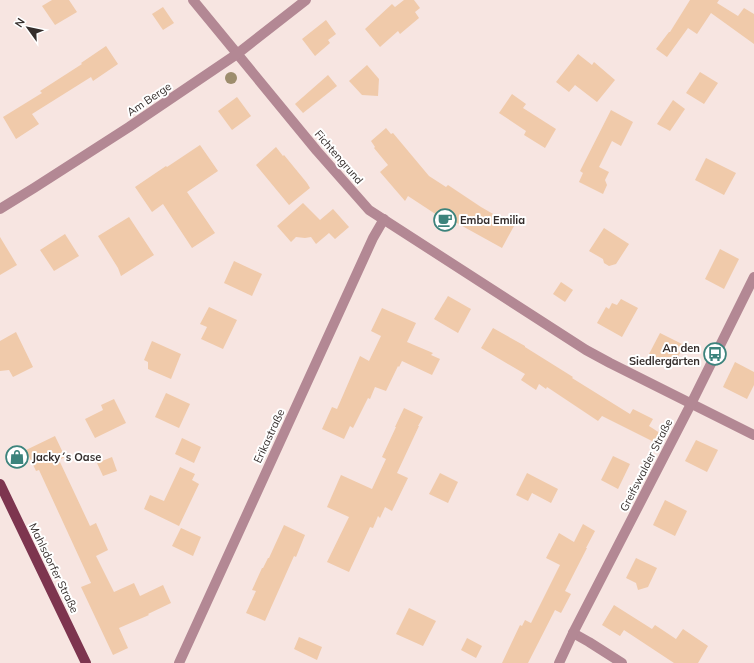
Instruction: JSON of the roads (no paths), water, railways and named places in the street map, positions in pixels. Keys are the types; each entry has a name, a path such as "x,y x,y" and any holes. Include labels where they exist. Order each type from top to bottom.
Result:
{"main road":[{"name":"Mahlsdorfer Straße","path":"0,484 86,663"}],"street":[{"name":"Fichtengrund","path":"193,0 369,210 586,350 610,364 691,404"},
{"name":"Am Berge","path":"0,209 129,127 237,54 306,0"},
{"name":"Erikastraße","path":"179,663 373,238 384,219"},
{"name":"Greifswalder Straße","path":"559,663 754,277"},
{"path":"691,404 754,435"},
{"path":"573,633 622,663"}],"place":[{"name":"Emba Emilia","path":"445,220"},
{"name":"An den Siedlergärten","path":"715,354"},
{"name":"Jacky´s Oase","path":"17,457"}]}
